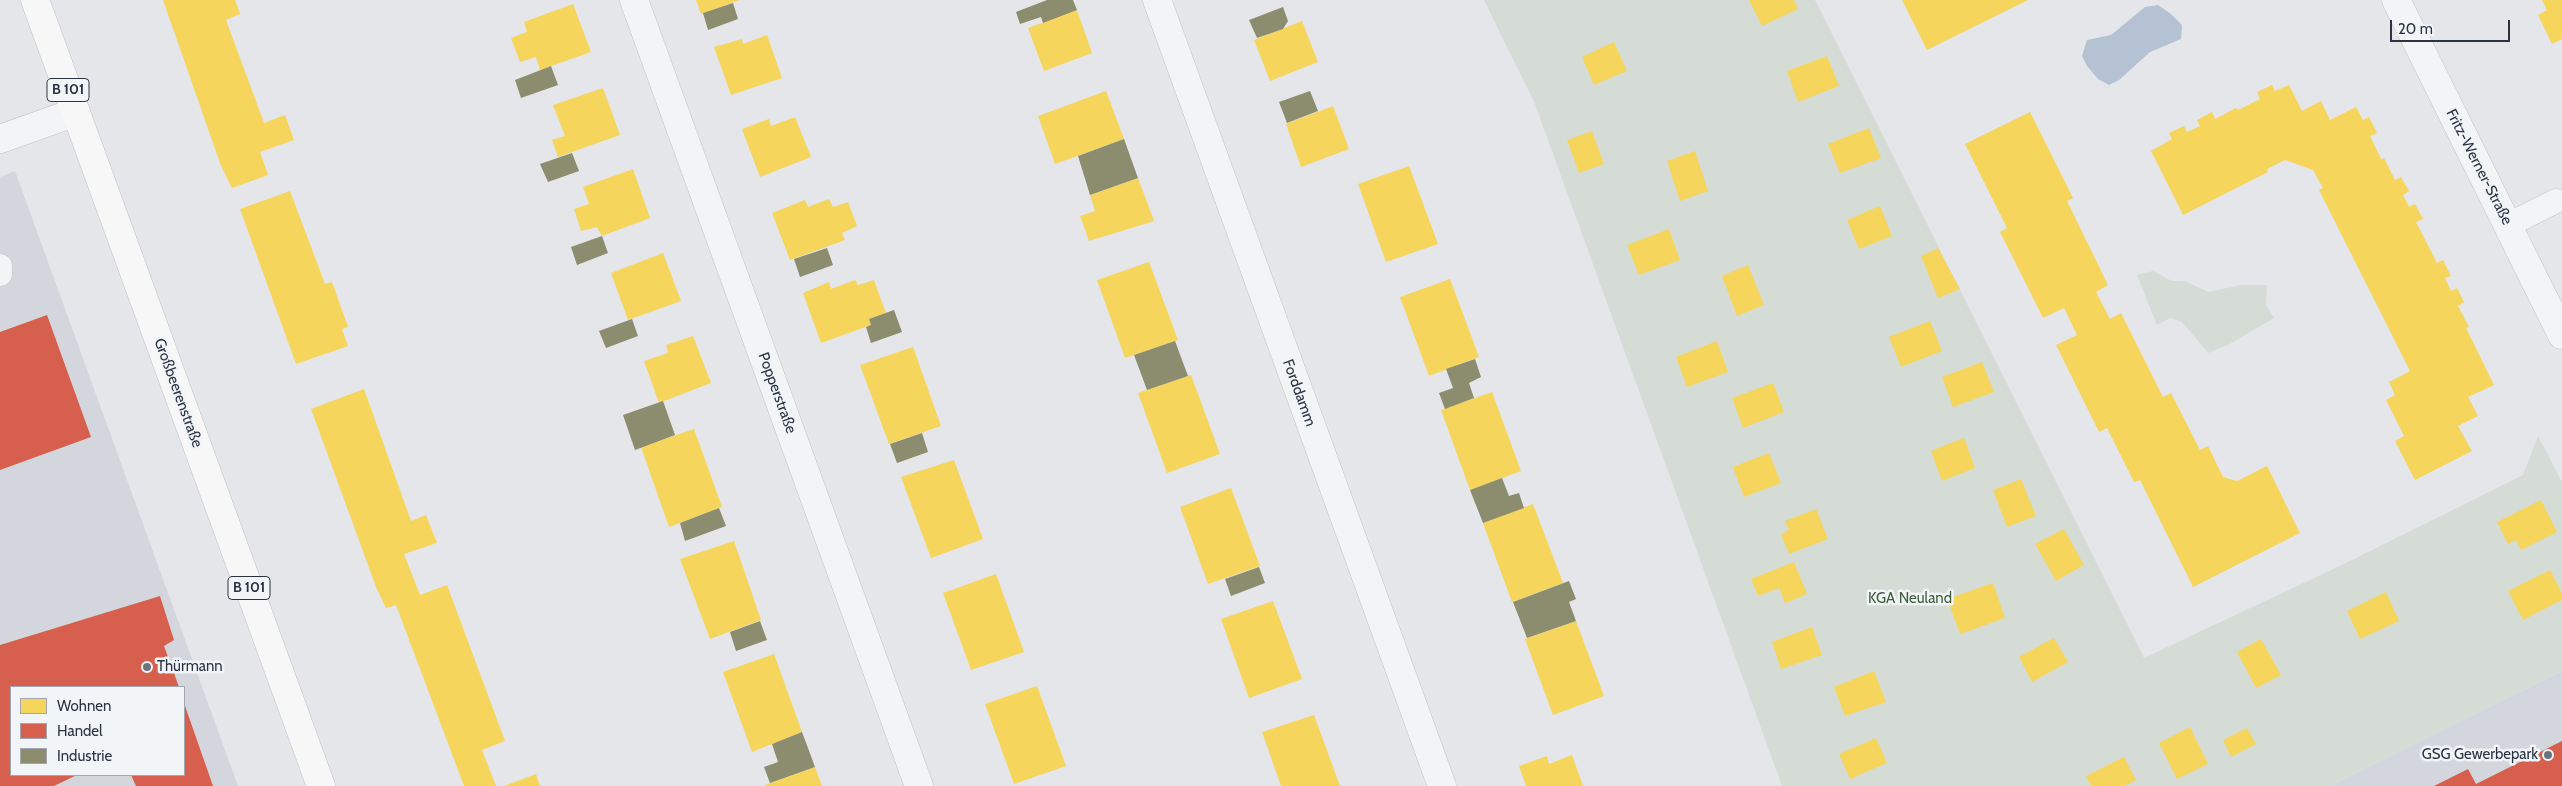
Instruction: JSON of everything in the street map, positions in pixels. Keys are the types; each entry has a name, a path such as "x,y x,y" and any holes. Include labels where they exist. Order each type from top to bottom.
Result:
{"main road":[{"name":"Großbeerenstraße","path":"35,0 321,786"}],"street":[{"name":"Popperstraße","path":"634,0 919,786"},
{"name":"Forddamm","path":"1157,0 1442,786"},
{"name":"Fritz-Werner-Straße","path":"2401,2 2562,335"},
{"path":"0,139 76,112"}],"lane":[{"path":"2508,225 2556,202"},
{"path":"0,266 0,274"}],"shaded area":[{"path":"15,171 238,786 0,786 0,177"},
{"path":"2562,671 2562,786 2330,786"}],"green space":[{"name":"KGA Neuland","path":"1484,0 1815,0 2144,658 2346,563 2523,475 2538,436 2562,482 2562,671 2330,786 1782,786 1535,104"},
{"path":"2153,271 2172,281 2185,281 2208,292 2242,285 2267,285 2266,305 2274,318 2228,345 2208,353 2182,322 2170,318 2157,325 2137,275"}],"water":[{"path":"2158,5 2182,25 2181,39 2150,52 2119,80 2109,85 2098,79 2087,66 2082,56 2087,40 2111,35 2145,7"}],"building: Wohnen":[{"path":"163,0 235,0 240,14 226,20 264,123 285,115 294,140 260,152 268,175 232,188 221,166"},
{"path":"696,0 740,0 701,14"},
{"path":"1749,0 1794,0 1798,9 1762,26"},
{"path":"1902,0 2028,0 1927,50"},
{"path":"2542,0 2562,0 2562,39 2552,44 2538,15 2547,10"},
{"path":"573,4 591,52 540,70 536,57 520,62 511,38 527,32 524,22"},
{"path":"1077,10 1092,53 1044,71 1028,28"},
{"path":"1302,21 1318,62 1270,81 1254,40"},
{"path":"767,35 782,78 731,95 714,47 742,39 743,44"},
{"path":"1614,42 1627,71 1594,85 1582,57"},
{"path":"1827,56 1839,86 1798,102 1787,71"},
{"path":"2272,85 2275,91 2289,85 2302,111 2321,101 2330,120 2356,107 2363,120 2369,117 2377,133 2370,136 2381,159 2384,158 2395,180 2401,177 2409,191 2403,195 2409,207 2415,204 2423,219 2416,222 2437,263 2443,260 2451,276 2445,278 2451,291 2457,288 2464,302 2458,306 2469,327 2466,328 2494,385 2468,397 2478,416 2458,426 2472,451 2415,480 2395,441 2404,436 2386,400 2395,395 2389,382 2410,371 2319,190 2323,188 2313,170 2285,160 2267,169 2268,172 2183,215 2151,151 2172,139 2169,133 2184,126 2187,132 2200,126 2197,120 2212,112 2215,119 2236,108 2238,110 2260,99 2257,92"},
{"path":"603,88 620,135 558,157 552,140 565,136 553,105"},
{"path":"1106,91 1124,139 1055,164 1038,116"},
{"path":"1333,106 1349,149 1301,167 1286,124"},
{"path":"2030,112 2073,198 2067,201 2108,285 2096,292 2110,319 2121,313 2163,397 2171,393 2200,450 2208,446 2223,477 2237,481 2267,466 2300,533 2193,587 2140,480 2134,482 2107,428 2099,432 2056,345 2077,335 2064,308 2043,318 2000,232 2007,228 1965,144"},
{"path":"795,117 811,157 760,177 742,129 769,119 771,126"},
{"path":"1869,128 1881,158 1840,173 1828,144"},
{"path":"1592,131 1604,164 1579,173 1567,140"},
{"path":"1695,151 1708,191 1680,201 1667,161"},
{"path":"1409,166 1438,244 1386,262 1358,184"},
{"path":"633,169 650,218 602,236 597,227 581,231 574,209 589,204 583,187"},
{"path":"1138,178 1154,221 1089,241 1080,216 1095,211 1090,195"},
{"path":"290,191 325,284 332,282 348,327 342,329 348,346 296,364 240,209"},
{"path":"829,199 833,207 848,202 857,226 842,233 845,240 790,260 772,213 805,200 808,207"},
{"path":"1880,206 1892,236 1859,249 1847,220"},
{"path":"1669,229 1680,260 1639,275 1627,245"},
{"path":"1938,248 1960,289 1938,298 1921,256"},
{"path":"663,253 681,301 628,320 611,273"},
{"path":"1149,262 1178,340 1125,358 1097,280"},
{"path":"1748,265 1764,305 1737,316 1722,276"},
{"path":"1450,279 1479,357 1429,376 1400,297"},
{"path":"855,280 858,285 874,280 886,313 869,319 871,325 821,343 803,293 829,282 831,289"},
{"path":"1930,321 1942,351 1901,367 1889,337"},
{"path":"693,336 711,383 659,403 644,361 668,353 666,345"},
{"path":"1717,341 1728,372 1687,387 1676,357"},
{"path":"913,347 941,426 889,444 860,365"},
{"path":"1982,362 1994,392 1953,407 1942,377"},
{"path":"1191,375 1220,454 1167,473 1138,393"},
{"path":"1773,383 1784,412 1743,428 1732,398"},
{"path":"364,389 411,521 426,515 437,543 404,554 420,595 447,585 505,741 482,750 496,786 464,786 396,605 386,608 376,587 311,409"},
{"path":"1492,392 1521,471 1470,490 1441,410"},
{"path":"694,429 722,507 669,527 641,447"},
{"path":"1964,438 1975,468 1942,481 1931,451"},
{"path":"1769,453 1781,483 1744,497 1733,467"},
{"path":"954,460 983,539 931,558 901,477"},
{"path":"2021,479 2036,516 2007,527 1993,490"},
{"path":"1231,488 1260,566 1208,584 1180,507"},
{"path":"2541,500 2557,532 2521,550 2516,540 2508,544 2497,522"},
{"path":"1533,504 1563,583 1512,602 1483,523"},
{"path":"1816,509 1828,539 1789,554 1781,534 1789,530 1785,521"},
{"path":"2064,529 2084,565 2056,581 2035,544"},
{"path":"734,541 761,620 710,639 680,559"},
{"path":"1794,562 1807,594 1785,603 1779,588 1758,596 1751,579"},
{"path":"2550,570 2562,593 2562,600 2523,620 2508,591"},
{"path":"996,574 1024,652 971,670 943,593"},
{"path":"1993,583 2005,618 1960,634 1947,599"},
{"path":"2386,592 2399,621 2360,639 2347,611"},
{"path":"1273,601 1302,679 1249,698 1221,619"},
{"path":"1576,621 1604,696 1553,715 1525,639"},
{"path":"1812,627 1822,655 1781,669 1772,642"},
{"path":"2054,638 2068,662 2032,682 2019,657"},
{"path":"2261,639 2281,675 2256,688 2237,652"},
{"path":"774,654 802,732 752,752 723,672"},
{"path":"1874,671 1886,702 1845,716 1834,687"},
{"path":"1037,686 1066,766 1014,784 985,704"},
{"path":"1314,715 1340,786 1281,786 1262,732"},
{"path":"2190,727 2208,764 2177,779 2159,743"},
{"path":"2247,728 2256,744 2231,757 2223,740"},
{"path":"1876,738 1887,763 1850,779 1839,754"},
{"path":"1572,755 1583,786 1526,786 1519,766 1547,756 1549,764"},
{"path":"2124,757 2136,780 2125,786 2091,786 2086,776"},
{"path":"815,767 822,786 764,786 770,783"},
{"path":"536,774 540,786 504,786"}],"building: Handel":[{"path":"47,315 91,437 0,470 0,332"},
{"path":"160,596 174,640 164,646 179,686 10,686 10,776 75,776 54,786 0,786 0,645"},
{"name":"Thürmann","path":"185,706 213,786 136,786 131,776 185,776"},
{"name":"GSG Gewerbepark","path":"2562,741 2562,786 2434,786 2468,769 2476,784"}],"building: Industrie":[{"path":"1047,0 1073,0 1077,10 1043,23 1041,17 1020,24 1016,12"},
{"path":"733,3 738,19 708,30 703,13"},
{"path":"1283,7 1288,21 1283,29 1257,38 1249,20"},
{"path":"551,66 558,85 521,98 515,80"},
{"path":"1310,91 1318,111 1287,123 1279,102"},
{"path":"1124,139 1138,178 1090,195 1078,156"},
{"path":"572,153 579,171 548,182 540,164"},
{"path":"602,236 608,253 577,265 571,247"},
{"path":"827,248 833,265 800,277 794,259"},
{"path":"894,310 902,332 871,343 866,327 871,325 869,319"},
{"path":"632,319 638,336 606,348 599,331"},
{"path":"1175,341 1188,376 1147,390 1134,355"},
{"path":"1475,359 1481,377 1469,383 1474,398 1445,409 1439,393 1453,388 1446,369"},
{"path":"663,401 675,435 635,450 623,415"},
{"path":"922,433 928,452 897,463 890,444"},
{"path":"1502,478 1509,496 1519,493 1524,508 1483,523 1470,490"},
{"path":"719,508 726,526 685,541 680,523"},
{"path":"1259,567 1265,583 1231,596 1225,579"},
{"path":"1569,581 1576,599 1569,602 1576,621 1527,638 1513,602"},
{"path":"760,621 767,640 736,651 730,632"},
{"path":"802,732 815,767 770,783 764,767 778,762 772,744"}],"place":[{"name":"Thürmann","path":"147,667"},
{"name":"GSG Gewerbepark","path":"2548,755"}]}
